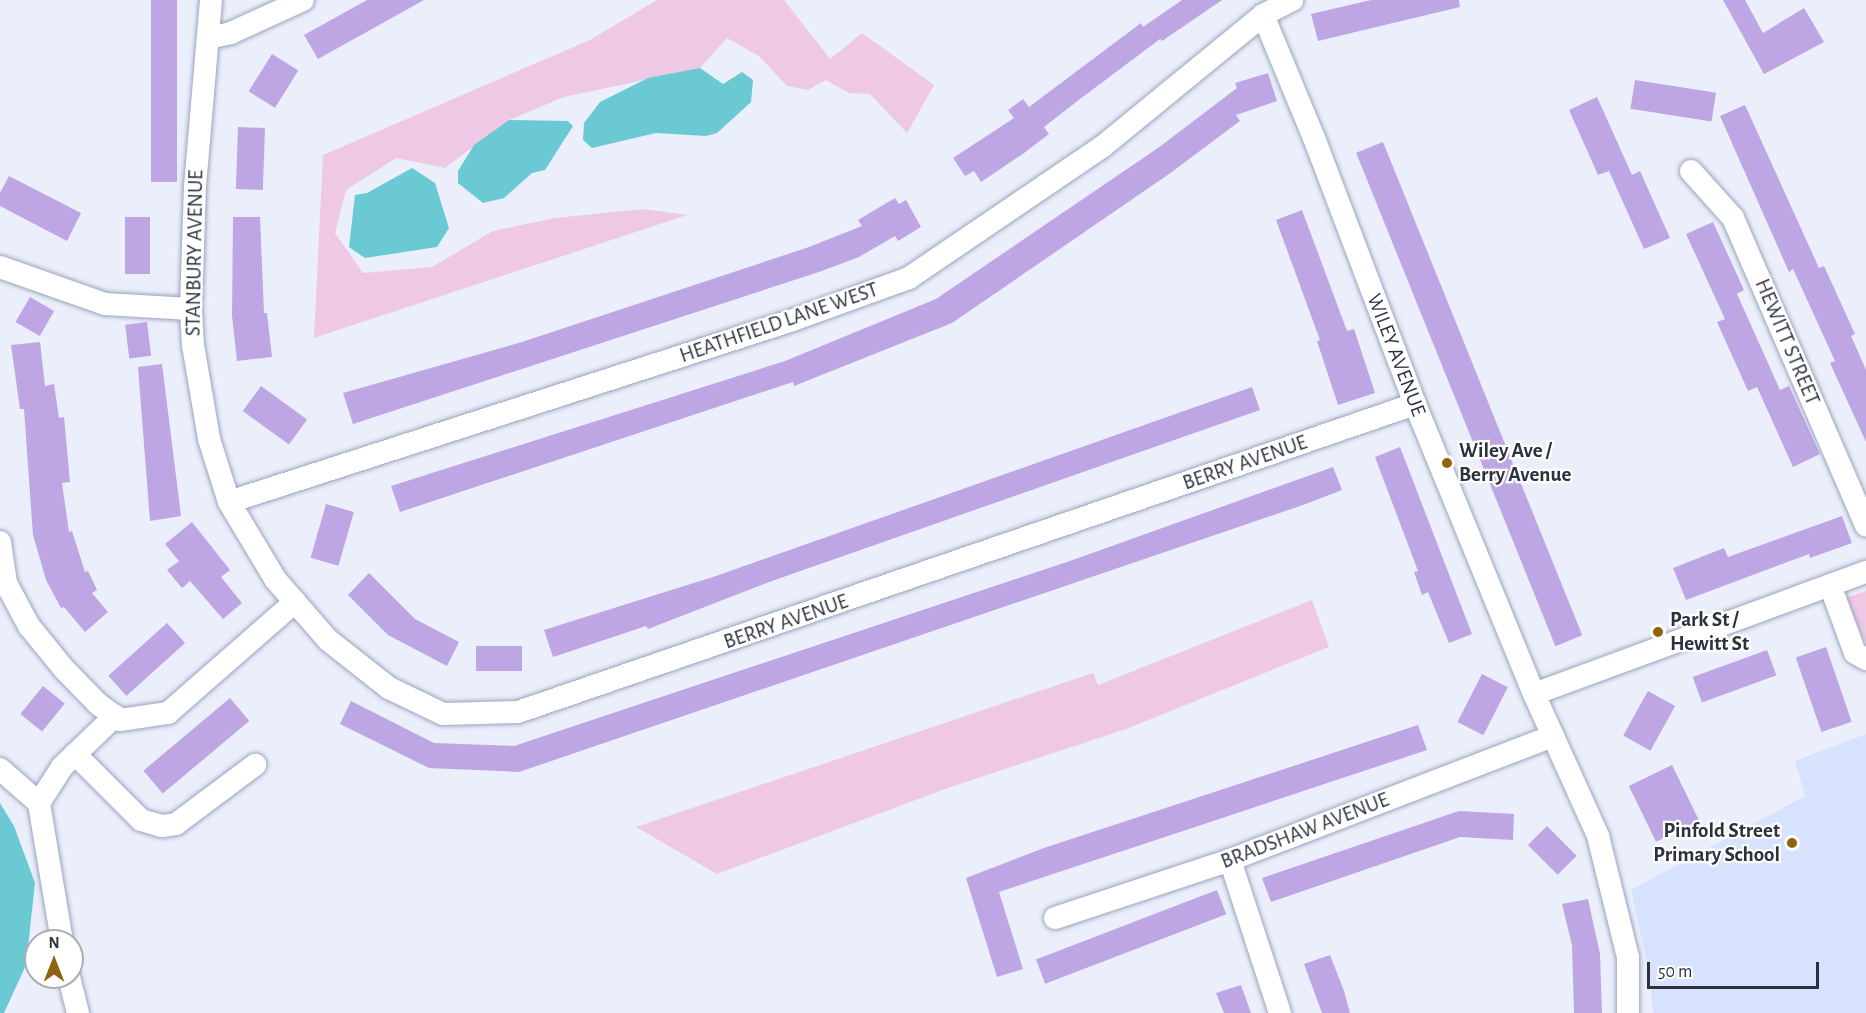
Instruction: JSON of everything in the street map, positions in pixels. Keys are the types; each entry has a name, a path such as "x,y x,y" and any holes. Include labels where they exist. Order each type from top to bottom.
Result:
{"street":[{"name":"STANBURY AVENUE","path":"211,0 195,186 191,309 193,345 209,439 229,502"},
{"path":"208,38 231,33 303,0"},
{"name":"HEATHFIELD LANE WEST","path":"229,502 793,320 909,278 1102,147 1263,15 1292,0"},
{"name":"WILEY AVENUE","path":"1263,15 1314,138 1415,404 1534,694 1598,836 1628,957 1628,1013"},
{"name":"HEWITT STREET","path":"1690,171 1733,218 1866,525"},
{"path":"0,267 105,304 191,309"},
{"name":"BERRY AVENUE","path":"229,502 274,579 328,640 389,688 442,714 518,712 1415,404"},
{"path":"0,542 6,583 29,626 64,669 120,720 168,713 295,602"},
{"path":"1534,694 1866,572"},
{"path":"1830,585 1855,654 1866,659"},
{"path":"39,803 62,767 115,716"},
{"name":"BRADSHAW AVENUE","path":"1055,918 1230,860 1553,736"},
{"path":"75,754 141,820 162,826 176,824 255,765"},
{"path":"0,770 39,803 60,929"},
{"path":"1230,860 1280,1013"},
{"path":"72,989 78,1013"}],"shaded area":[{"path":"657,0 784,0 830,59 862,33 934,85 907,133 870,94 849,93 826,80 808,90 787,86 759,56 727,38 700,68 564,97 509,120 445,168 396,158 346,190 335,233 363,273 432,267 493,231 555,218 643,209 687,215 314,338 323,155 590,40"},
{"path":"1866,591 1866,643 1845,598"},
{"path":"1312,600 1329,647 1126,729 945,789 717,874 636,827 1093,673 1098,685"},
{"name":"Pinfold Street Primary School","path":"1866,734 1866,1013 1653,1013 1650,976 1631,890 1805,796 1795,761"}],"water":[{"path":"700,68 723,84 742,72 753,80 751,102 717,133 706,136 656,133 592,148 583,140 584,123 600,102 648,78"},
{"path":"509,120 568,121 573,126 545,170 532,173 504,198 483,203 458,183 458,171 474,145"},
{"path":"412,168 435,183 449,228 437,247 365,258 349,247 355,195 367,193"},
{"path":"0,803 14,826 35,883 30,929 24,929 24,969 4,1013 0,1013"}],"building":[{"path":"151,0 177,0 177,182 151,182"},
{"path":"367,0 424,0 318,59 304,35"},
{"path":"1182,0 1222,0 1162,41 1160,39 1080,99 1044,127 1049,134 1024,153 981,182 974,171 965,176 953,158 1014,118 1008,110 1023,99 1029,107 1141,23 1143,27"},
{"path":"1371,0 1459,0 1460,7 1318,41 1311,14"},
{"path":"1723,0 1745,0 1763,33 1804,8 1824,42 1764,74"},
{"path":"272,54 298,70 275,108 249,91"},
{"path":"1268,73 1277,101 1236,115 1240,121 1169,174 952,323 794,386 793,382 400,512 391,486 785,361 936,299 1158,148 1237,88 1235,83"},
{"path":"1635,80 1716,93 1711,121 1630,109"},
{"path":"1597,97 1632,175 1640,171 1670,238 1644,249 1609,171 1598,175 1569,110"},
{"path":"1745,105 1819,268 1824,266 1855,334 1851,336 1866,370 1866,442 1830,363 1835,361 1793,269 1789,272 1720,116"},
{"path":"238,127 265,128 263,190 236,189"},
{"path":"1383,142 1582,635 1555,646 1356,153"},
{"path":"9,176 81,213 67,241 0,206 0,193"},
{"path":"895,198 899,204 906,200 921,227 898,241 895,236 859,257 819,272 353,424 343,393 522,342 809,247 862,226 858,220"},
{"path":"1302,210 1347,331 1354,329 1375,393 1338,405 1317,341 1320,340 1276,220"},
{"path":"125,217 150,217 150,274 125,274"},
{"path":"233,217 260,217 264,313 267,313 272,357 237,361 232,316"},
{"path":"1713,222 1744,290 1737,294 1780,390 1789,386 1820,454 1793,467 1757,387 1748,391 1717,322 1725,319 1686,234"},
{"path":"30,297 54,311 40,336 16,322"},
{"path":"147,322 151,356 129,358 125,325"},
{"path":"40,342 45,386 54,384 59,418 64,417 70,482 62,483 69,532 72,531 85,572 88,571 97,590 92,593 108,612 85,632 64,607 61,608 46,580 33,535 24,409 20,409 11,345"},
{"path":"162,364 181,516 150,521 138,367"},
{"path":"261,386 307,420 289,445 243,411"},
{"path":"1252,387 1260,410 772,581 648,629 646,626 553,657 544,630 716,576"},
{"path":"1400,447 1472,634 1449,643 1428,592 1422,595 1414,572 1418,571 1375,457"},
{"path":"1333,467 1342,490 1303,505 519,772 429,768 340,724 351,701 434,743 514,746 1067,562"},
{"path":"326,504 354,512 338,566 311,558"},
{"path":"1842,516 1852,543 1810,558 1809,554 1686,600 1673,568 1724,548 1728,557"},
{"path":"192,522 230,570 221,577 242,603 223,619 190,581 182,588 167,570 179,561 165,544"},
{"path":"369,573 415,619 459,642 447,666 388,635 348,595"},
{"path":"167,623 185,643 126,696 108,676"},
{"path":"476,646 522,646 522,671 476,671"},
{"path":"1826,647 1852,722 1821,732 1796,657"},
{"path":"1767,650 1776,675 1702,702 1693,677"},
{"path":"1482,674 1508,687 1483,735 1457,722"},
{"path":"43,686 65,704 42,732 20,714"},
{"path":"1648,691 1675,706 1650,751 1623,736"},
{"path":"230,698 249,721 163,794 143,771"},
{"path":"1418,725 1427,750 999,892 1023,969 997,977 966,878 1044,848"},
{"path":"1672,765 1699,821 1656,842 1629,786"},
{"path":"1459,811 1514,814 1513,840 1460,837 1271,902 1262,878"},
{"path":"1547,826 1577,856 1558,875 1528,845"},
{"path":"1217,890 1226,914 1045,984 1036,960"},
{"path":"1588,899 1600,954 1602,1013 1574,1013 1572,945 1562,904"},
{"path":"1330,955 1350,1013 1322,1013 1304,964"},
{"path":"1241,985 1251,1013 1224,1013 1216,993"}],"place":[{"name":"Wiley Ave / Berry Avenue","path":"1447,463"},
{"name":"Park St / Hewitt St","path":"1658,632"},
{"name":"Pinfold Street Primary School","path":"1792,843"}]}
